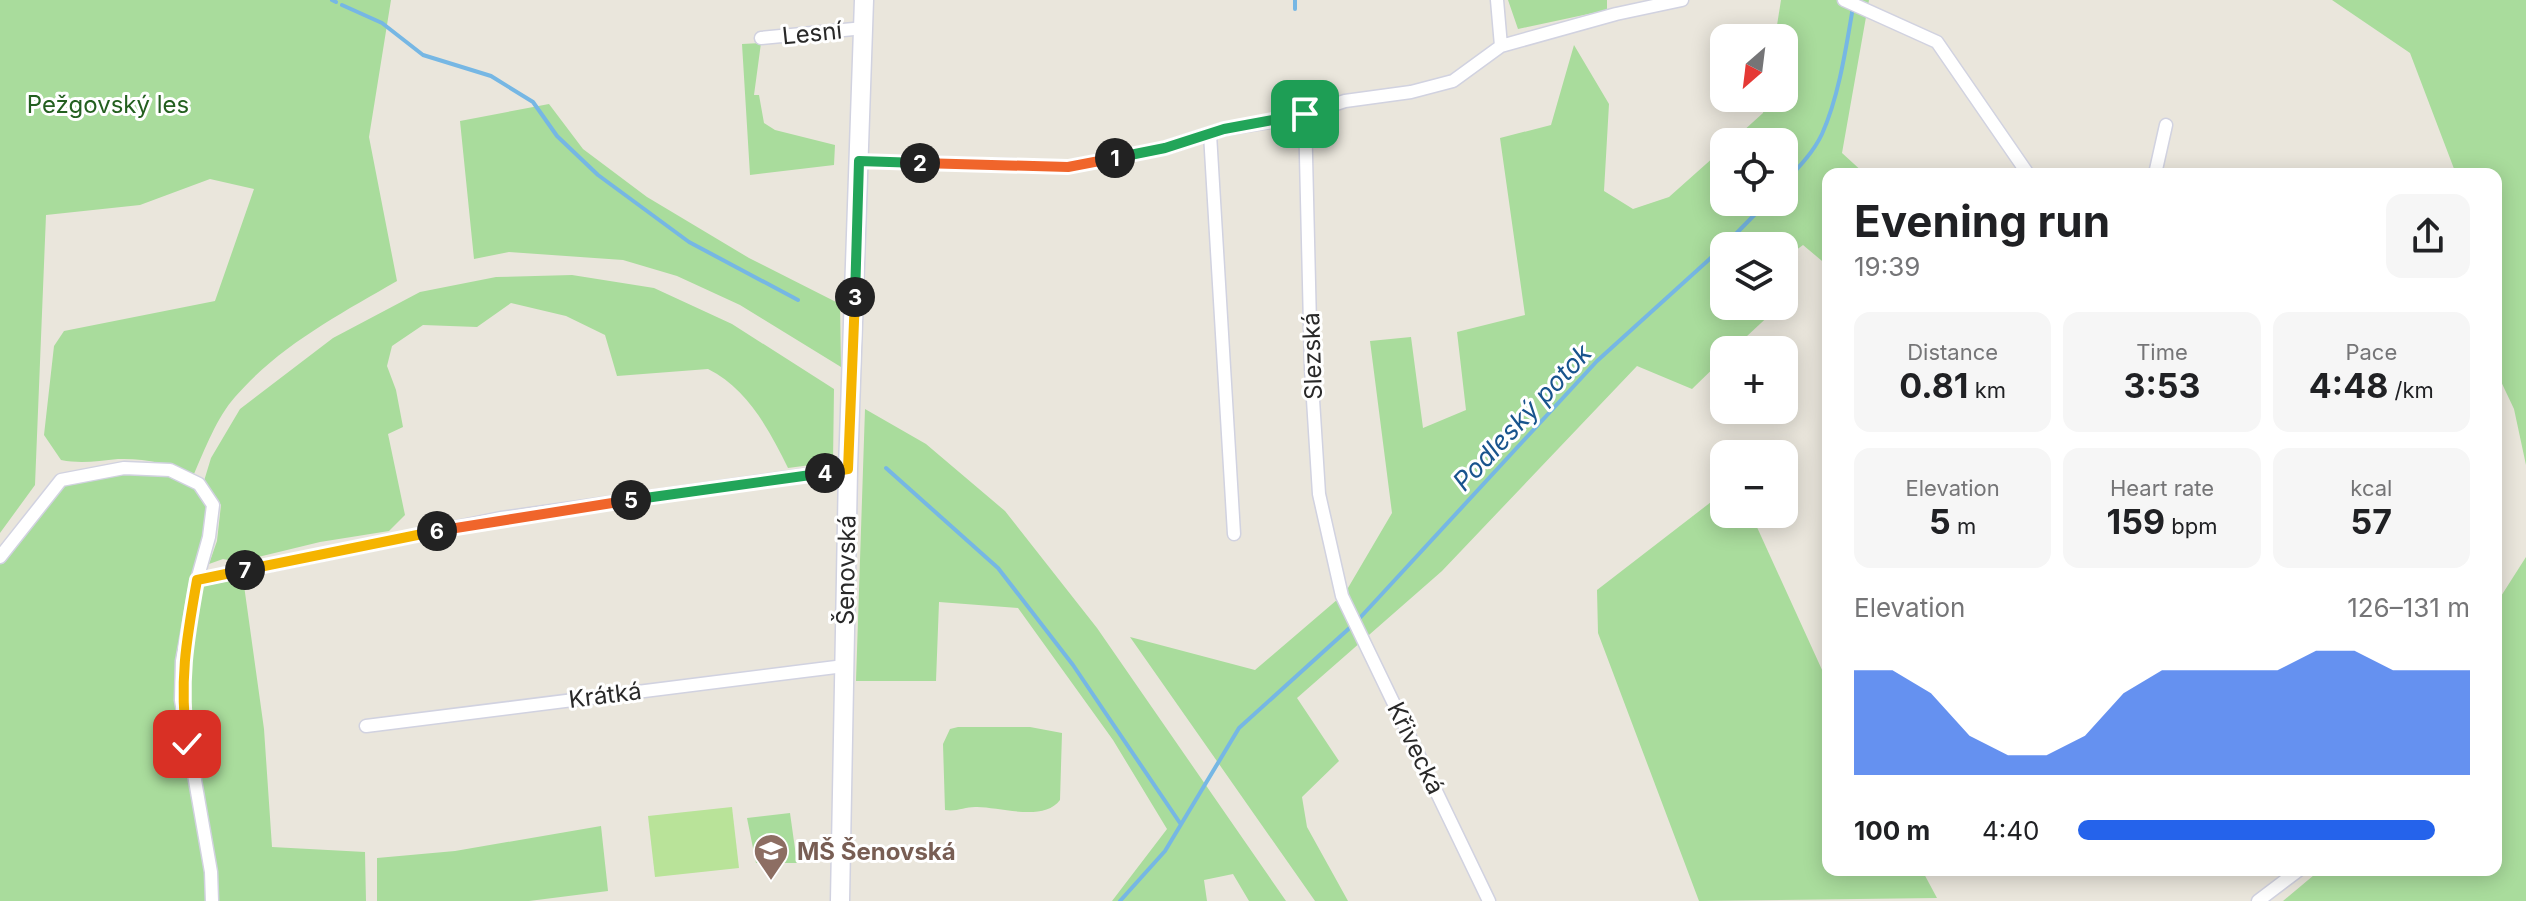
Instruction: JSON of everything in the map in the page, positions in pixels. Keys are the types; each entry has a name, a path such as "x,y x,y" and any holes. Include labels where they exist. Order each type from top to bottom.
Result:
{"main road":[{"name":"Šenovská","path":"840,901 848,469 864,0"}],"street":[{"path":"1497,0 1501,46"},
{"path":"859,161 1068,167 1165,148 1210,134 1305,114 1345,101 1411,92 1453,81 1501,46 1616,14 1682,0"},
{"path":"1844,0 1937,42 2024,168"},
{"name":"Lesní","path":"761,38 864,28"},
{"name":"Slezská","path":"1305,114 1311,368 1319,494 1342,596"},
{"path":"2156,168 2166,125"},
{"path":"1210,134 1234,534"},
{"path":"0,557 61,480 124,468 170,470 199,484 213,505 182,661 181,700 211,872 212,901"},
{"path":"197,580 501,518 848,469"},
{"name":"Křivecká","path":"1342,596 1489,901"},
{"name":"Krátká","path":"366,726 844,666"},
{"path":"2258,901 2291,876"}],"green space":[{"name":"Pežgovský les","path":"0,0 391,0 369,137 397,281 311,332 252,379 223,414 194,474 138,460 61,460 44,435 54,346 64,331 215,301 254,189 210,179 140,205 46,215 35,485 0,533"},
{"path":"1508,0 1607,0 1607,10 1518,29"},
{"path":"1781,0 1869,0 1842,153 1858,168 1822,168 1822,261 1803,245 1798,249 1798,232 1710,232 1710,320 1764,320 1747,336 1710,336 1710,372 1692,389 1637,366 1442,571 1297,698 1339,761 1302,797 1307,827 1348,901 1315,901 1130,637 1255,670 1345,593 1392,513 1370,341 1411,337 1423,428 1466,410 1457,332 1525,315 1500,138 1551,125 1574,45 1609,104 1604,191 1633,209 1669,197 1710,160 1710,216 1798,216 1798,128 1746,128 1763,113 1798,112 1798,24 1777,24"},
{"path":"2332,0 2526,0 2526,465 2514,409 2502,384 2502,168 2454,168 2410,53"},
{"path":"761,43 754,95 759,95 764,123 775,130 835,145 834,165 750,175 742,44"},
{"path":"549,104 583,149 647,197 749,258 840,304 841,367 740,305 677,276 623,260 509,252 474,259 460,121"},
{"path":"572,275 654,288 732,324 834,389 833,462 788,468 765,425 746,399 708,369 617,376 605,335 566,316 511,303 477,327 423,325 392,346 387,366 396,390 403,427 388,434 405,515 389,531 320,542 238,562 223,559 209,564 217,541 221,505 204,481 211,458 240,409 333,338 420,292 496,277"},
{"path":"865,409 926,444 1005,511 1097,628 1286,901 1249,901 1233,874 1204,880 1207,901 1112,901 1167,829 1113,740 1018,608 939,602 936,681 856,681"},
{"path":"170,470 196,482 213,505 197,579 242,571 264,729 272,847 365,852 366,901 0,901 0,557 61,480 84,475"},
{"path":"1710,503 1710,528 1757,528 1822,670 1822,876 1925,876 1937,898 1699,901 1598,633 1597,590"},
{"path":"2526,557 2526,901 2283,901 2313,876 2502,876 2502,595"},
{"path":"1030,727 1062,733 1060,800 1043,811 1032,812 985,807 945,810 943,744 950,729"},
{"path":"732,807 739,868 655,877 648,816"},
{"path":"790,813 797,863 756,863 747,818"},
{"path":"601,826 608,891 529,901 377,901 377,858 455,851"}],"waterway":[{"path":"332,0 336,2"},
{"path":"1295,0 1295,9"},
{"path":"342,5 382,23 423,55 491,76 533,102 557,136 598,175 689,242 798,300"},
{"name":"Podleský potok","path":"1798,168 1814,148 1828,119 1841,72 1853,7"},
{"name":"Podleský potok","path":"1738,232 1753,216"},
{"name":"Podleský potok","path":"1357,621 1597,361 1710,259"},
{"path":"886,468 998,568 1073,665 1180,823"},
{"name":"Podleský potok","path":"1120,901 1165,851 1239,728 1354,624"}],"place":[{"name":"MŠ Šenovská","path":"771,882"}],"route":[{"path":"187,744 181,700 182,661 197,580 501,518 848,469 859,161 1068,167 1165,148 1224,129 1305,114"}]}
